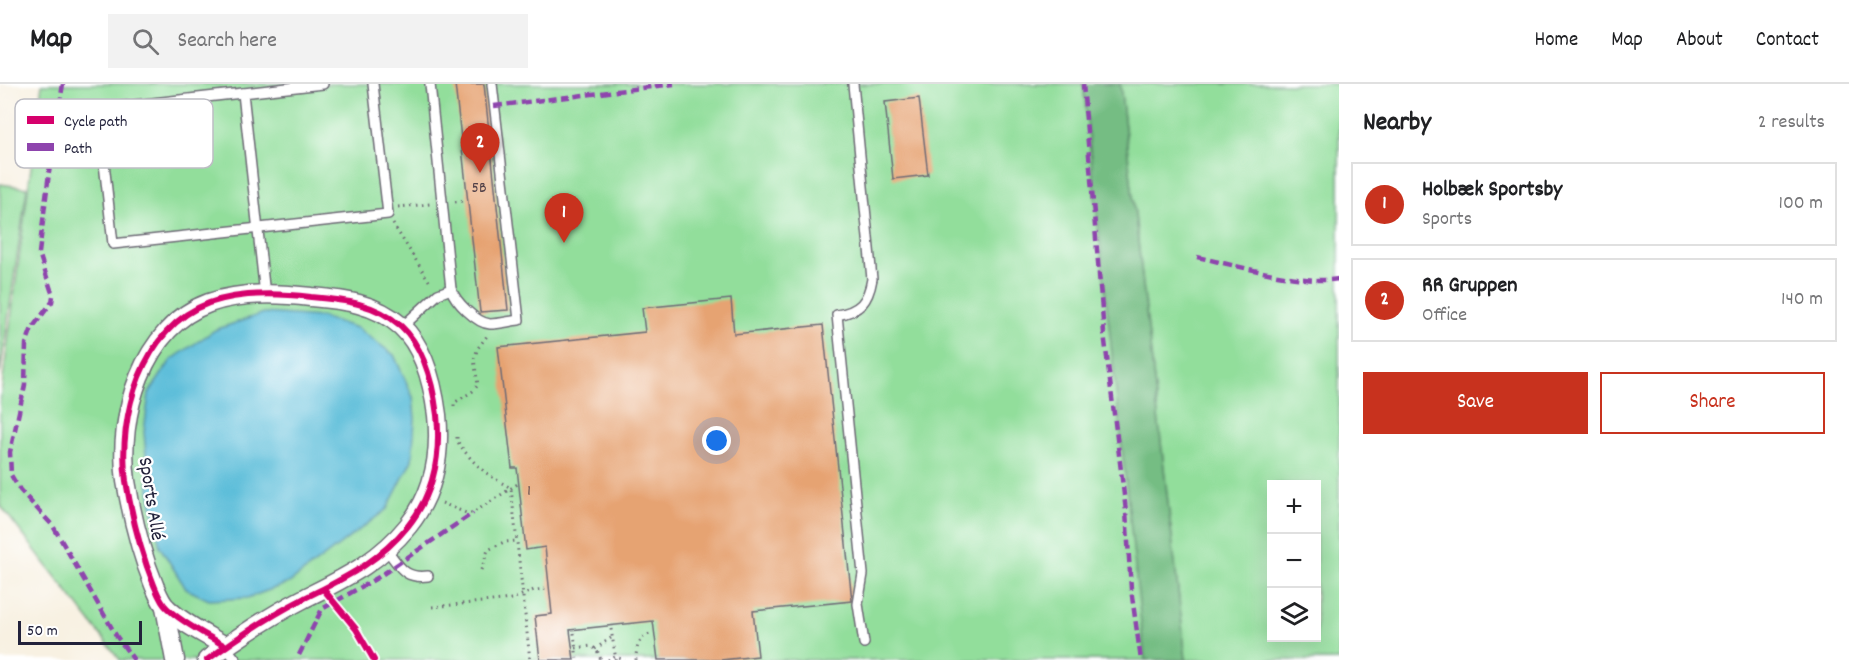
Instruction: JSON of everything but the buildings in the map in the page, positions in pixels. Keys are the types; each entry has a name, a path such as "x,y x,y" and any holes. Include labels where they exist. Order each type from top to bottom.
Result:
{"street":[{"name":"Sports Allé","path":"175,660 165,607 142,557 132,518 125,471 127,419 138,378 156,344 183,318 209,303 243,296 280,293 350,301 376,309 402,327 416,345 431,383 438,444 437,465 427,496 411,523 386,549 344,579 277,614 231,653 207,660"},
{"path":"165,607 231,653"}],"lane":[{"path":"189,99 323,84"},
{"path":"105,168 113,244 258,229 388,211 374,84"},
{"path":"430,84 451,289 454,298 466,310 487,324 519,320 492,84"},
{"path":"853,84 872,279 869,295 862,304 853,311 837,315 863,574 858,604 864,643"},
{"path":"243,93 265,294"},
{"path":"402,327 438,294 451,289"},
{"path":"386,549 405,572 417,577 428,576"}],"path":[{"path":"438,294 401,238 388,211 443,203"},
{"path":"454,412 454,403 474,391 478,385 474,359 478,348 486,338 487,324"},
{"path":"456,431 457,441 471,461 492,478 511,488"},
{"path":"427,496 452,508 473,513 519,483"},
{"path":"511,488 530,660"},
{"path":"481,570 488,550 504,542 517,541"},
{"path":"432,607 502,600 534,590 549,589"},
{"path":"610,628 615,658"},
{"path":"574,633 577,660"},
{"path":"636,660 639,643 650,634"},
{"path":"595,649 611,638"},
{"path":"576,648 591,646 601,660"},
{"path":"608,660 615,658 625,660"}],"green space":[{"path":"42,84 1090,84 1150,660 120,660 0,505 0,402 31,168 213,168 213,99 40,99"},
{"path":"1083,84 1120,84 1186,660 1145,660"},
{"path":"1120,84 1339,84 1339,660 1186,660"},
{"path":"0,184 27,188 0,374"}],"water":[{"path":"264,313 321,317 357,328 394,355 413,397 415,419 412,460 387,509 289,583 247,598 209,600 186,589 160,547 149,491 144,432 149,393 171,360 215,330"}],"marked path":[{"path":"61,99 63,84"},
{"path":"494,106 674,84"},
{"path":"1083,84 1104,333 1126,511 1131,589 1141,660"},
{"path":"50,168 39,253 53,296 52,302 32,328 26,344 25,385 10,452 11,475 20,490 53,526 117,637 134,660"},
{"path":"1197,257 1288,277 1339,279"},
{"path":"299,655 322,609 377,578 473,513"}],"cycle path":[{"path":"207,660 266,620 372,560 397,539 417,514 424,501 434,474 438,445 433,391 416,344 401,326 381,312 347,301 299,296 260,294 221,299 186,315 166,332 151,353 139,377 131,403 124,456 126,481 137,534 156,591 165,606 187,624 225,646"},
{"path":"324,590 356,629 374,660"}],"place":[{"name":"RR Gruppen","path":"480,173"},
{"name":"Holbæk Sportsby","path":"564,243"}]}
